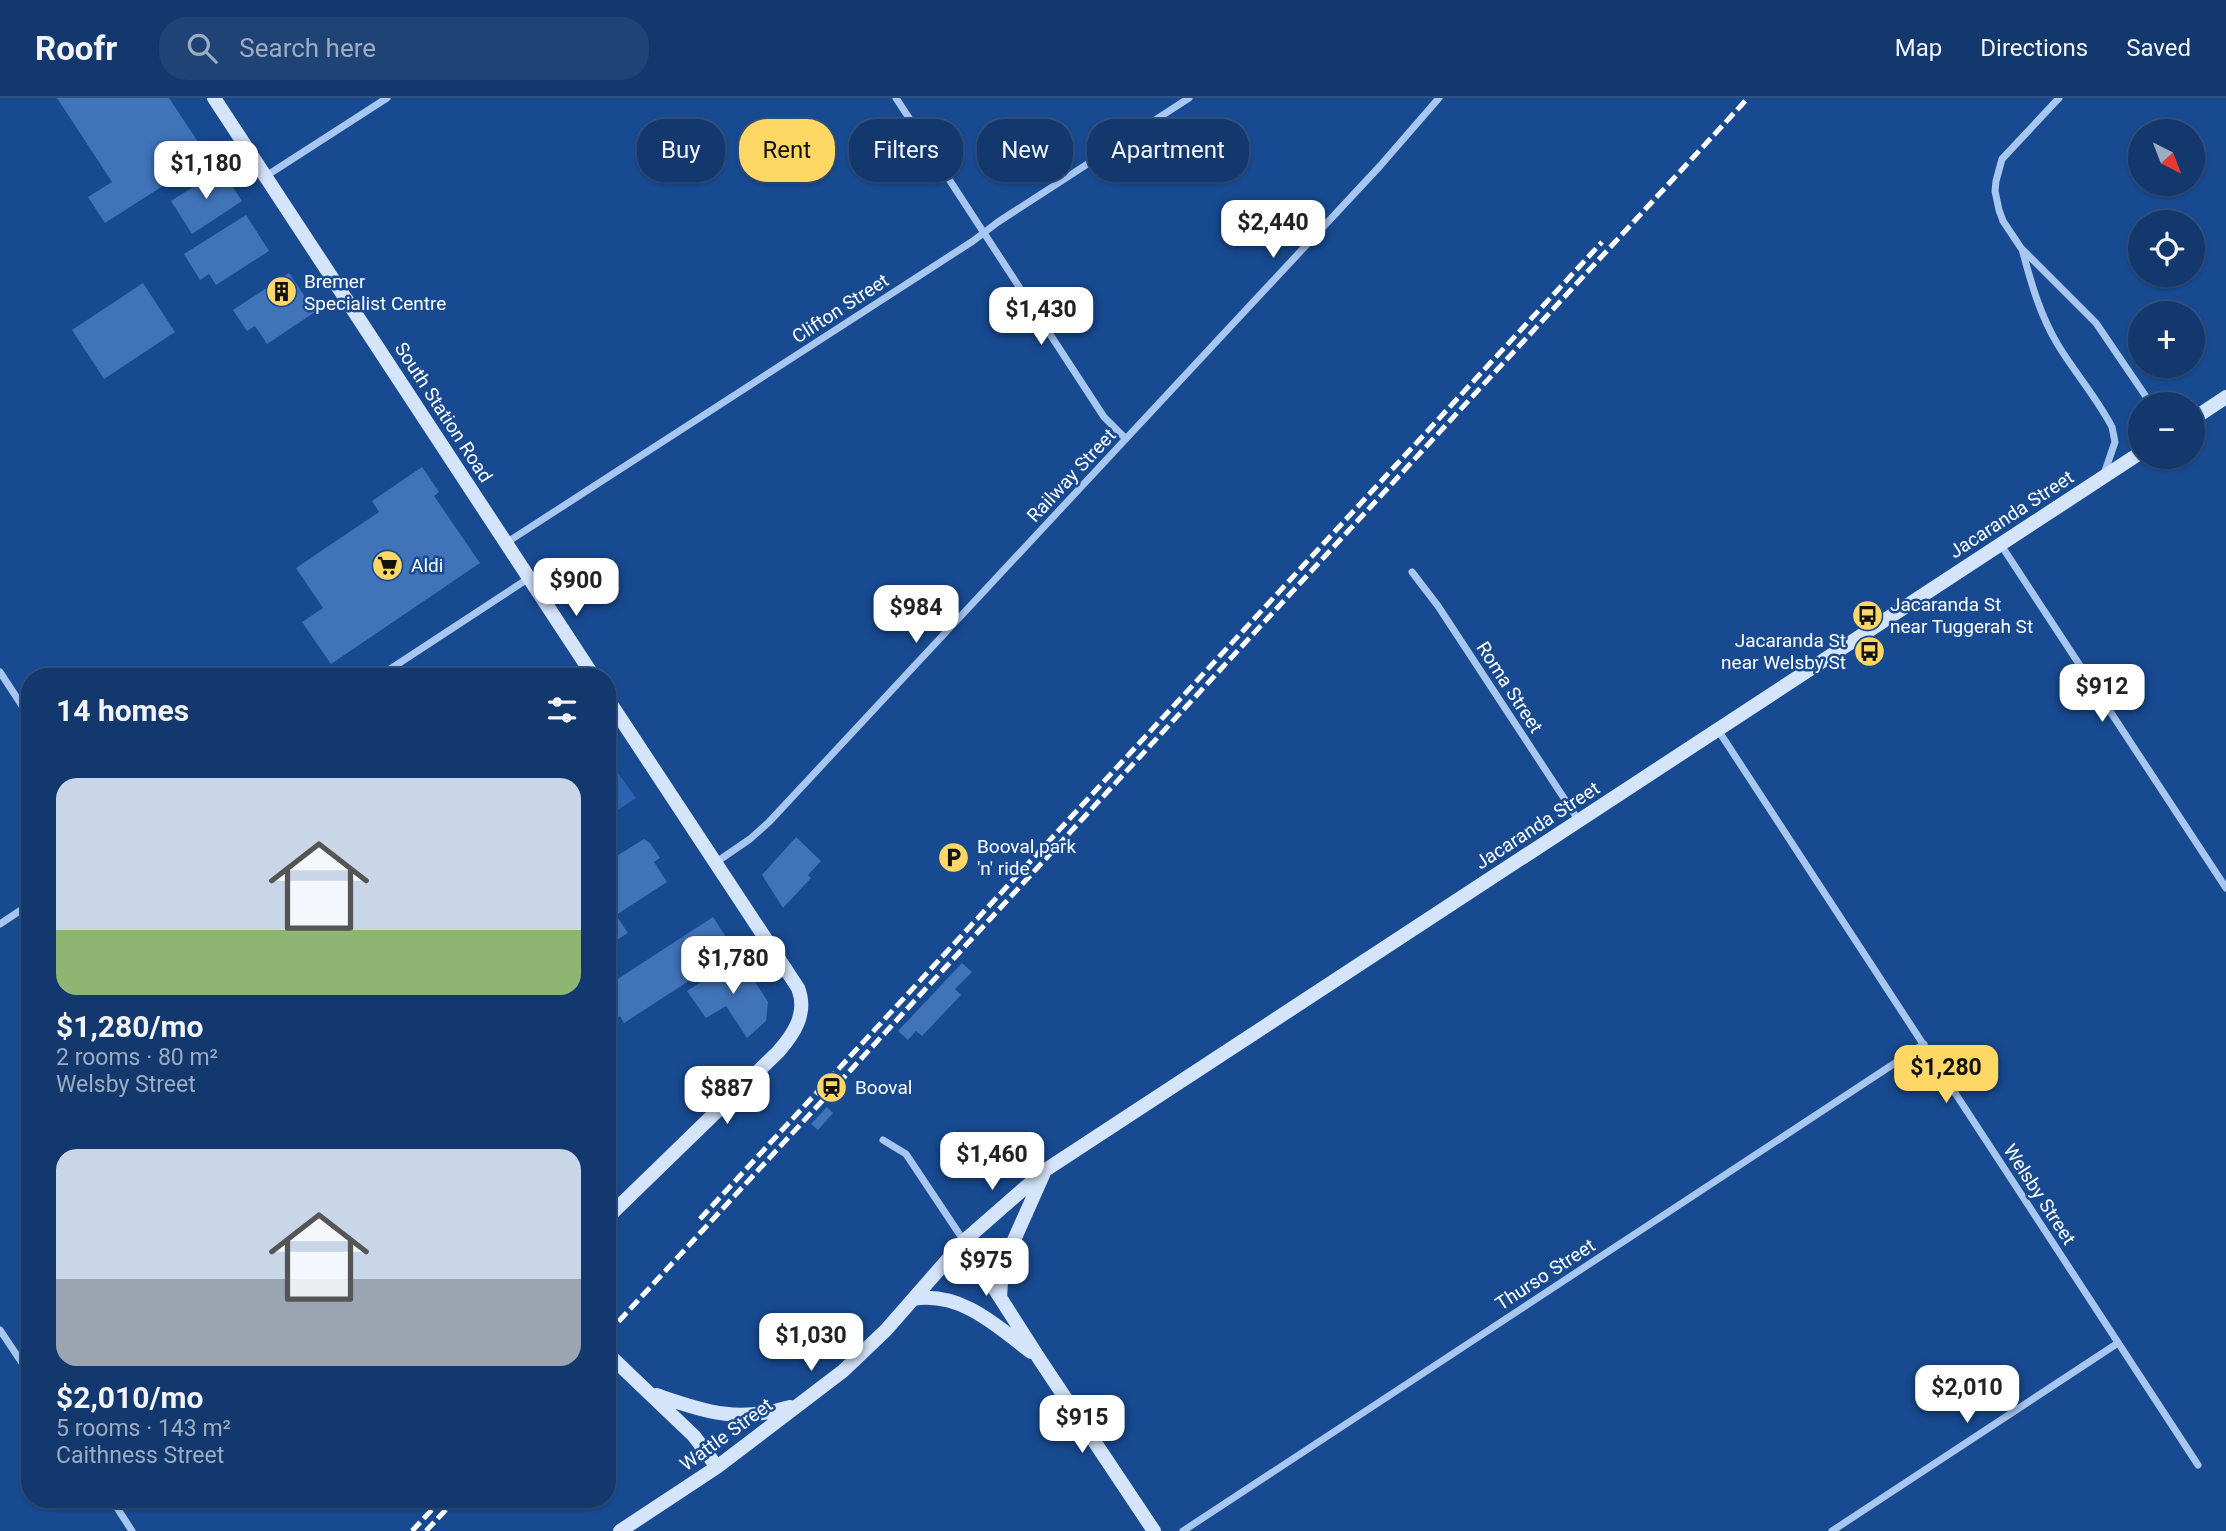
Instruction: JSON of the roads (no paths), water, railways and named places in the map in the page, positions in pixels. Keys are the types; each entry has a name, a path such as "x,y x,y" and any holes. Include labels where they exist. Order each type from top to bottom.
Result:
{"street":[{"name":"South Station Road","path":"214,98 588,668"},
{"path":"266,176 387,98"},
{"path":"896,98 1104,417 1126,439"},
{"name":"Clifton Street","path":"506,543 1189,98"},
{"name":"Railway Street","path":"715,863 769,822 1380,166 1439,98"},
{"path":"2059,98 2007,152 1998,169 1995,191 1999,211 2021,248 2096,323 2143,392"},
{"path":"2021,248 2045,321 2112,427 2113,449 2103,477"},
{"path":"2205,410 2226,397"},
{"name":"Jacaranda Street","path":"964,1241 1044,1171 2128,461"},
{"path":"2001,544 2226,888"},
{"name":"Roma Street","path":"1412,572 1438,606 1579,821"},
{"path":"392,668 529,578"},
{"path":"0,672 21,704"},
{"path":"616,712 798,988 802,1008 794,1032 778,1052 616,1209"},
{"name":"Welsby Street","path":"1718,730 2199,1465"},
{"path":"0,924 21,911"},
{"name":"Thurso Street","path":"1183,1531 1924,1044"},
{"path":"884,1140 906,1154 1154,1531"},
{"path":"1000,1297 1002,1267 1044,1171"},
{"name":"Wattle Street","path":"620,1531 717,1466 843,1371 886,1330 964,1241"},
{"path":"913,1299 947,1299 987,1318 1040,1360"},
{"path":"0,1330 21,1362"},
{"path":"1832,1531 2119,1343"},
{"path":"616,1361 694,1436 717,1466"},
{"path":"652,1394 708,1412 727,1415 746,1416 800,1404"},
{"path":"117,1508 132,1531"}],"railway":[{"path":"616,1324 1748,98"},
{"path":"700,1219 1602,242"},
{"path":"412,1531 434,1508"},
{"path":"426,1531 448,1508"}],"place":[{"name":"Bremer Specialist Centre","path":"281,292"},
{"name":"Aldi","path":"388,565"},
{"name":"Jacaranda St near Tuggerah St","path":"1867,615"},
{"name":"Jacaranda St near Welsby St","path":"1869,651"},
{"name":"Booval park 'n' ride","path":"954,857"},
{"name":"Booval","path":"832,1087"}]}
